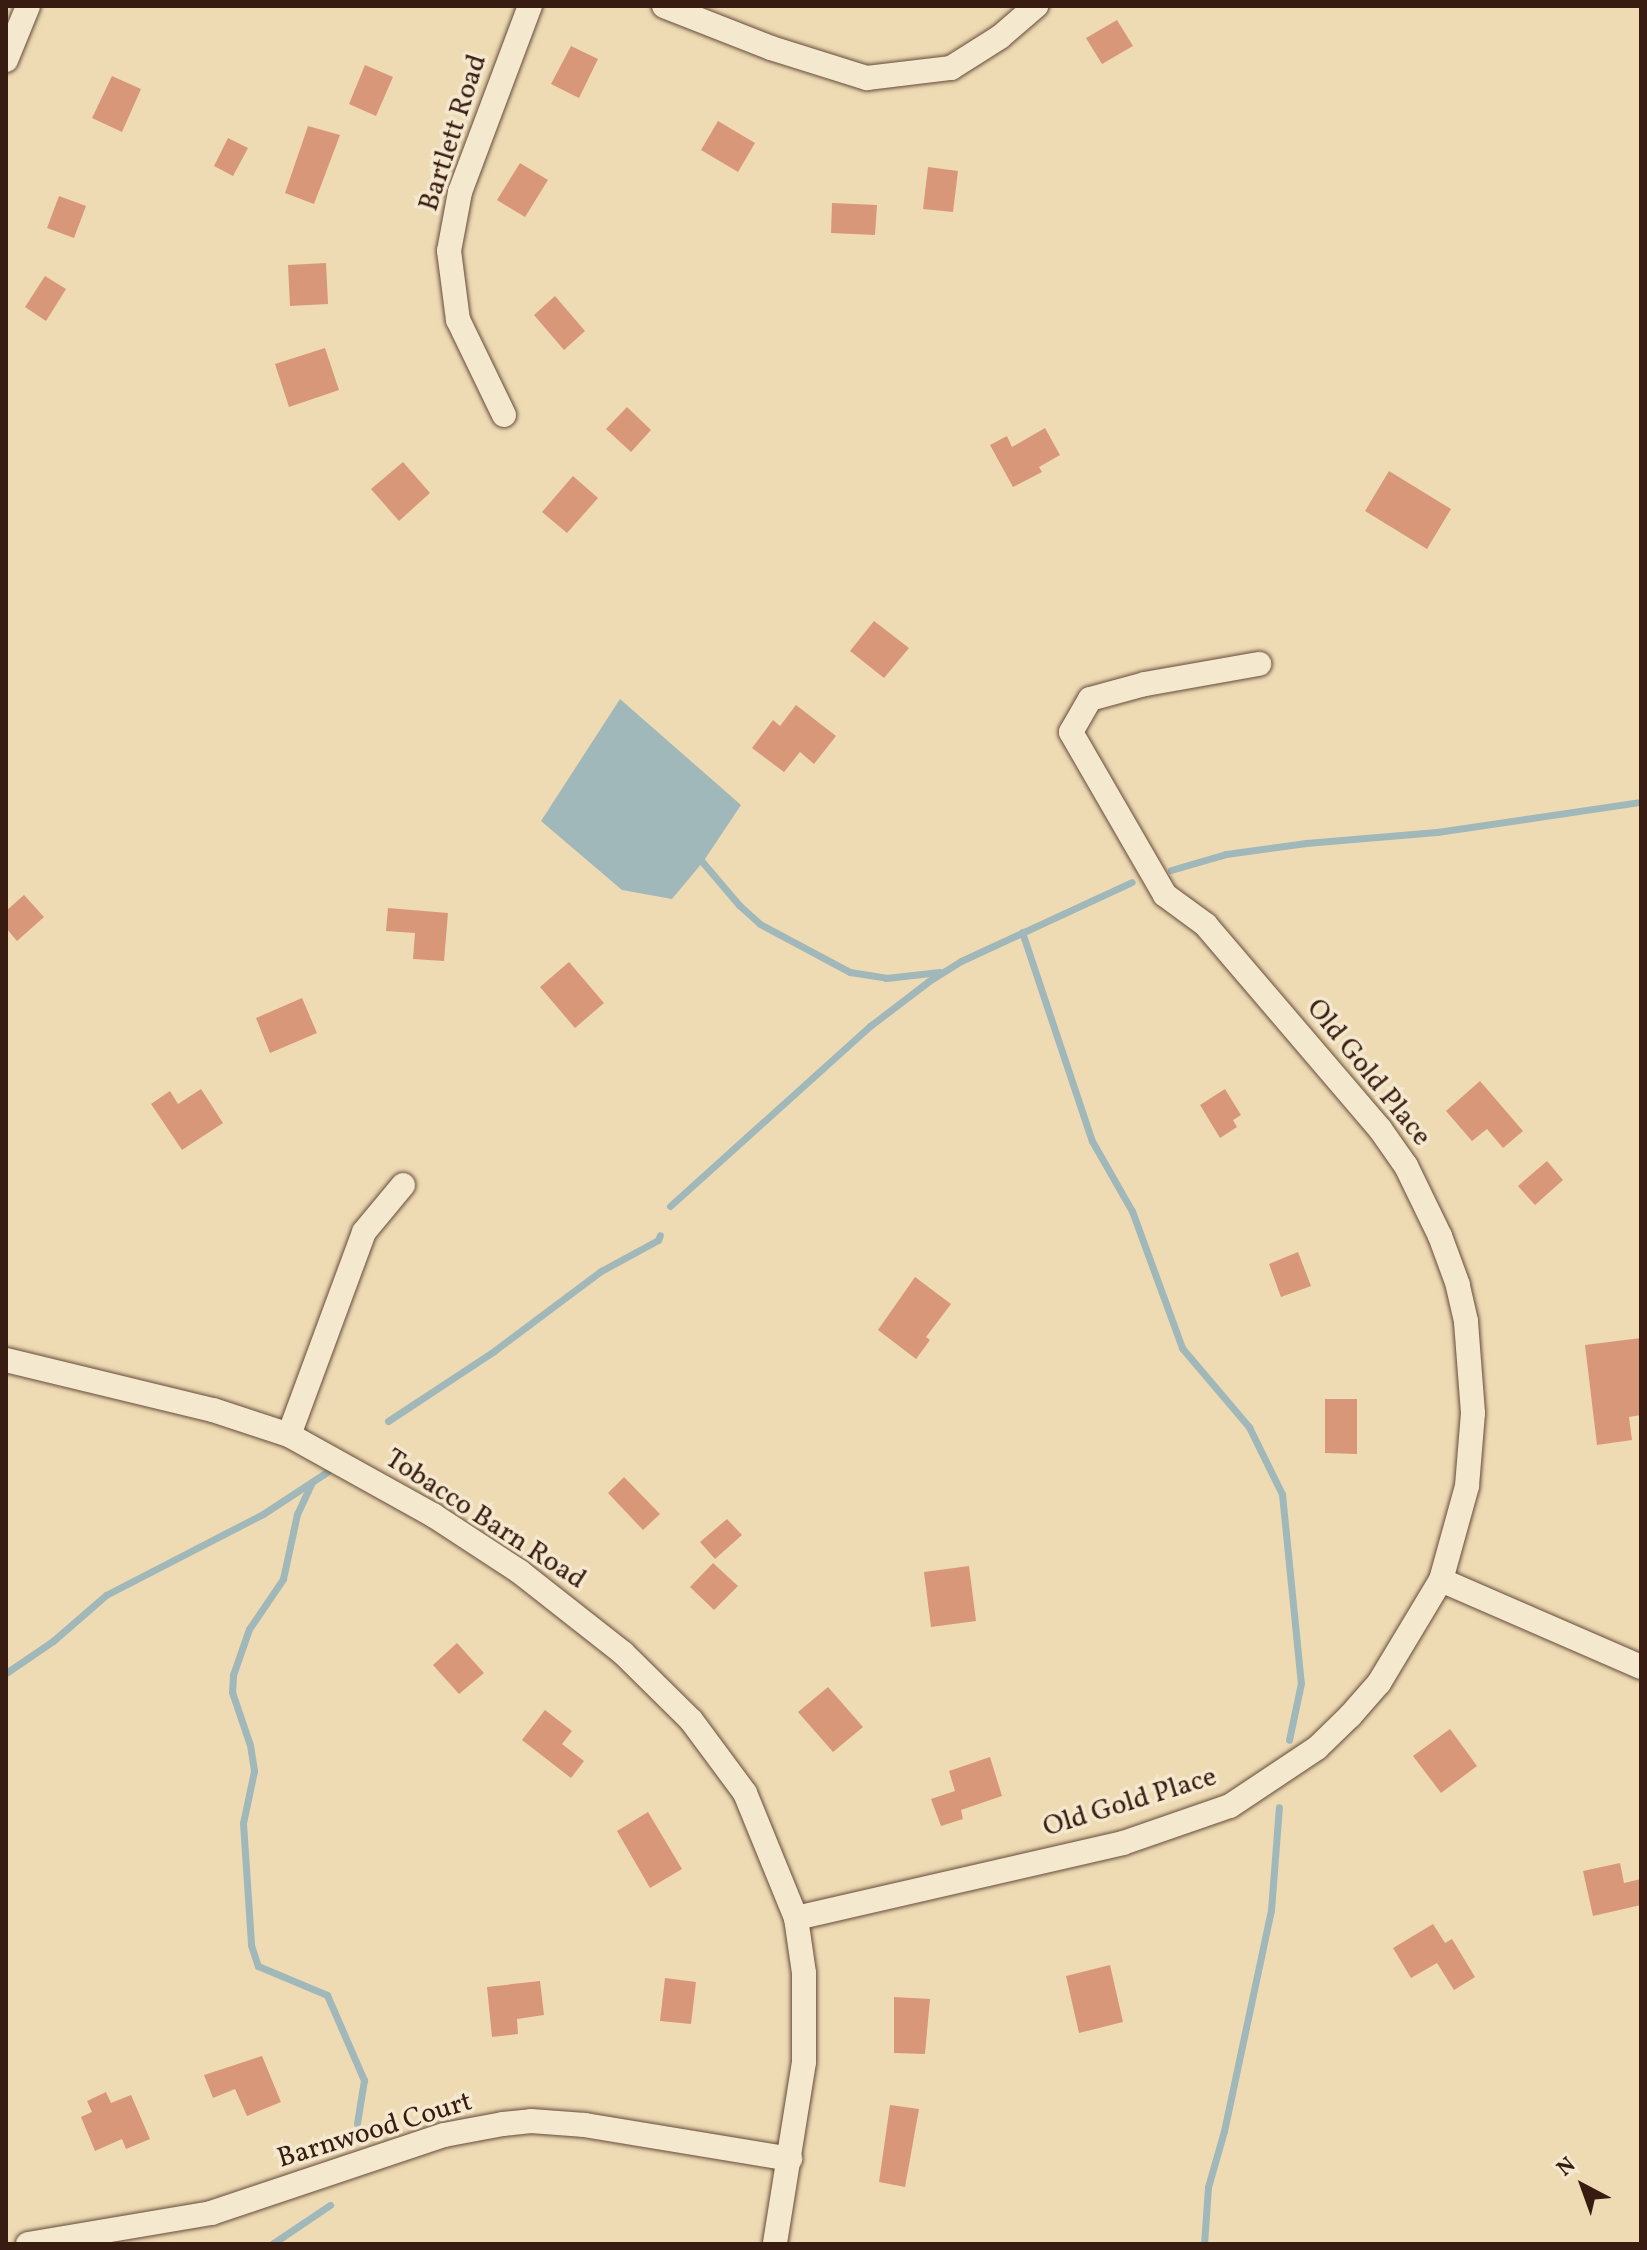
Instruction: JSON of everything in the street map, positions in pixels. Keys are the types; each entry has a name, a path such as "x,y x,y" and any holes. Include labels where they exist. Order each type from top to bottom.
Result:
{"street":[{"path":"6,60 28,6"},
{"name":"Bartlett Road","path":"504,415 458,320 449,251 460,192 530,6"},
{"path":"664,6 771,48 867,78 951,68 1000,37 1036,6"},
{"name":"Old Gold Place","path":"796,1918 1123,1843 1230,1806 1317,1748 1350,1716 1379,1683 1441,1580 1467,1486 1473,1413 1466,1321 1458,1285 1440,1236 1406,1166 1380,1129 1206,925 1165,895 1071,732 1090,699 1145,684 1259,664"},
{"path":"289,1435 364,1232 403,1185"},
{"name":"Tobacco Barn Road","path":"6,1360 213,1410 289,1435 433,1515 520,1572 623,1653 691,1720 745,1793 796,1918 804,1973 806,2037 775,2244"},
{"path":"1441,1580 1641,1667"},
{"name":"Barnwood Court","path":"28,2244 211,2213 444,2135 517,2122 585,2125 790,2159"}],"water":[{"path":"620,699 741,805 703,862 672,899 622,890 541,821"}],"building":[{"path":"1117,20 1133,46 1102,64 1086,38"},
{"path":"571,46 598,59 579,98 551,84"},
{"path":"365,65 393,77 376,116 349,104"},
{"path":"112,76 141,89 122,132 92,118"},
{"path":"718,121 755,143 738,172 701,150"},
{"path":"308,126 340,135 314,204 285,193"},
{"path":"228,138 248,148 233,176 214,166"},
{"path":"520,163 548,180 525,217 497,200"},
{"path":"928,167 958,171 953,212 923,209"},
{"path":"59,196 86,206 74,238 47,228"},
{"path":"832,203 877,205 875,235 831,233"},
{"path":"326,263 328,304 290,306 288,265"},
{"path":"45,276 66,289 46,321 25,307"},
{"path":"555,296 585,331 564,350 534,315"},
{"path":"325,348 339,390 289,407 275,364"},
{"path":"627,407 651,430 631,452 606,429"},
{"path":"1045,428 1060,455 1039,467 1042,472 1013,487 990,445 1007,436 1012,447"},
{"path":"403,462 430,493 399,521 371,489"},
{"path":"1389,471 1451,509 1427,549 1365,511"},
{"path":"573,476 598,498 567,533 542,512"},
{"path":"874,621 909,648 884,678 850,651"},
{"path":"796,705 836,736 814,764 800,752 784,772 752,748 773,720 780,726"},
{"path":"24,895 44,917 17,941 6,928 6,911"},
{"path":"388,908 448,913 444,961 413,959 415,933 386,931"},
{"path":"569,962 604,1003 575,1028 540,987"},
{"path":"302,998 317,1033 270,1053 256,1018"},
{"path":"1480,1081 1523,1131 1503,1148 1487,1129 1472,1141 1446,1111"},
{"path":"201,1089 223,1123 182,1150 151,1104 170,1091 178,1104"},
{"path":"1225,1089 1241,1115 1233,1120 1237,1127 1220,1138 1200,1105"},
{"path":"1547,1161 1563,1180 1535,1205 1518,1186"},
{"path":"1298,1252 1311,1286 1281,1297 1269,1264"},
{"path":"915,1277 951,1304 926,1337 930,1340 916,1359 878,1330"},
{"path":"1641,1338 1641,1415 1629,1417 1632,1440 1597,1445 1585,1345"},
{"path":"1325,1399 1357,1399 1357,1454 1325,1453"},
{"path":"624,1477 660,1514 643,1530 608,1493"},
{"path":"727,1519 742,1535 715,1559 700,1542"},
{"path":"713,1563 738,1586 714,1610 690,1587"},
{"path":"969,1566 976,1621 931,1627 924,1572"},
{"path":"457,1643 484,1673 459,1694 433,1665"},
{"path":"828,1687 863,1727 833,1752 798,1712"},
{"path":"545,1710 572,1731 562,1744 584,1761 571,1778 522,1740"},
{"path":"1450,1729 1477,1766 1441,1793 1413,1756"},
{"path":"990,1757 1002,1796 961,1810 963,1819 941,1826 931,1799 955,1791 949,1771"},
{"path":"648,1812 682,1869 650,1888 617,1831"},
{"path":"1620,1863 1624,1883 1641,1879 1641,1905 1593,1916 1583,1871"},
{"path":"1433,1924 1445,1943 1452,1939 1475,1977 1454,1990 1437,1963 1411,1978 1393,1948"},
{"path":"1110,1965 1123,2022 1079,2033 1066,1976"},
{"path":"665,1978 696,1982 691,2024 660,2021"},
{"path":"540,1981 544,2015 517,2019 518,2034 492,2037 487,1987"},
{"path":"894,1997 930,1999 925,2054 894,2053"},
{"path":"262,2056 281,2102 247,2116 235,2089 213,2098 204,2075"},
{"path":"106,2092 111,2103 131,2095 150,2139 126,2149 122,2139 95,2151 81,2117 92,2112 87,2101"},
{"path":"890,2105 919,2109 905,2187 879,2182"}],"waterway":[{"path":"1171,870 1226,854 1306,843 1437,832 1641,802"},
{"path":"699,858 739,905 760,924 850,972 886,978 940,972"},
{"path":"670,1206 870,1026 929,981 961,961 1132,882"},
{"path":"1022,932 1092,1141 1132,1211 1182,1348 1249,1427 1282,1494 1301,1683 1289,1740"},
{"path":"388,1421 494,1351 601,1271 658,1240 660,1235"},
{"path":"6,1673 53,1641 106,1595 263,1514 327,1472"},
{"path":"312,1482 297,1514 283,1579 249,1629 233,1675 232,1692 250,1745 254,1771 243,1823 251,1945 258,1966 327,1995 364,2080 357,2123"},
{"path":"1204,2244 1208,2187 1224,2131 1271,1910 1279,1807"},
{"path":"272,2244 330,2205"}]}
